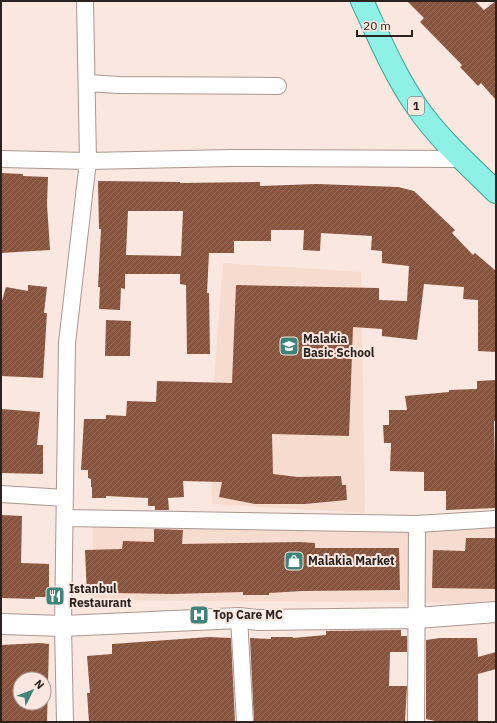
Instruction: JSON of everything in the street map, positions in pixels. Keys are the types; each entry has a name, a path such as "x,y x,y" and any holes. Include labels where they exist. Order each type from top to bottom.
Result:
{"main road":[{"name":"1","path":"362,1 392,68 418,108 460,159 496,192"}],"street":[{"path":"65,722 63,626 67,343 88,161 85,1"},
{"path":"87,83 131,85 278,86"},
{"path":"1,159 88,161 232,158 460,159"},
{"path":"1,494 65,498"},
{"path":"65,518 417,524 496,519"},
{"path":"416,722 417,524"},
{"path":"1,624 63,626 239,618 258,620 417,618 496,612"},
{"path":"239,618 245,722"}],"shaded area":[{"name":"Malakia Basic School","path":"223,263 361,272 365,513 212,504 211,420"},
{"name":"Malakia Market","path":"496,519 496,603 92,600 93,523"}],"building":[{"path":"407,1 475,1 484,10 496,1 496,100 481,83 478,86 460,67 462,65 420,22 424,18"},
{"path":"1,173 48,177 47,204 50,250 1,253"},
{"path":"98,181 180,183 260,182 260,186 317,184 398,187 414,191 455,230 452,233 473,255 475,253 496,271 496,352 478,351 478,300 463,299 464,287 424,284 417,340 382,336 382,329 353,327 349,436 272,434 273,474 298,477 341,476 342,485 346,485 347,500 305,504 255,504 219,497 222,482 183,481 184,497 168,498 169,510 155,510 155,506 148,506 148,498 106,496 106,498 92,498 91,479 88,478 88,470 81,470 84,419 106,419 106,415 126,416 127,401 156,402 157,381 232,383 236,285 379,288 379,300 407,301 409,266 382,263 382,251 371,250 372,236 321,233 320,251 303,250 304,230 271,230 271,241 234,241 234,253 209,253 207,293 209,293 210,354 187,354 186,285 180,284 180,274 125,274 125,289 121,288 120,310 99,309 100,287 98,287 101,229 99,229","holes":["128,211 183,211 181,256 126,255"]},
{"path":"28,285 47,287 44,313 47,313 43,378 1,376 1,304 6,287 28,291"},
{"path":"106,320 131,321 130,356 105,356"},
{"path":"496,380 496,421 494,421 496,508 446,510 446,491 424,491 424,472 390,471 391,443 384,443 383,425 389,425 389,410 407,410 405,396 449,392 449,390 477,389 477,381"},
{"path":"1,409 40,412 37,445 43,445 43,474 1,473"},
{"path":"1,515 22,516 21,563 49,564 49,597 35,597 35,599 1,598"},
{"path":"154,529 183,530 182,544 300,542 315,543 315,548 399,548 400,590 302,591 269,593 269,595 243,595 243,592 172,594 114,593 87,595 85,550 122,549 123,541 154,542"},
{"path":"466,538 496,538 496,589 432,588 433,550 465,551"},
{"path":"401,630 401,636 407,636 407,652 390,652 389,686 407,686 405,722 254,722 250,638 271,639 271,637 293,638 326,635 326,631"},
{"path":"209,637 231,638 235,722 89,722 87,693 90,693 87,656 112,654 112,644"},
{"path":"440,638 477,638 478,657 496,652 496,669 478,674 478,722 440,722 426,719 426,640"},
{"path":"49,644 48,671 12,671 12,711 47,711 47,722 1,722 1,645"}],"place":[{"name":"Malakia Basic School","path":"289,346"},
{"name":"Malakia Market","path":"294,561"},
{"name":"Istanbul Restaurant","path":"55,596"},
{"name":"Top Care MC","path":"199,615"}]}
